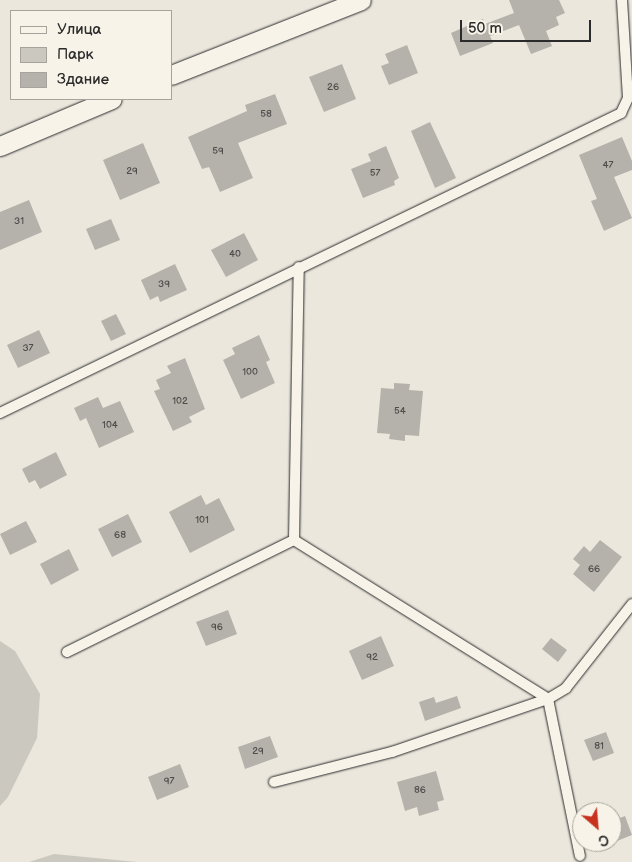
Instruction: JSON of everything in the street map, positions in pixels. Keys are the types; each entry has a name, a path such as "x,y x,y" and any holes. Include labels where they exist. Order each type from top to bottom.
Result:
{"street":[{"path":"172,75 361,0"},
{"path":"0,146 110,100"}],"lane":[{"path":"0,413 299,267 622,113 628,98 622,0"},
{"path":"294,540 299,267"},
{"path":"67,652 294,540"},
{"path":"294,540 548,699 580,856"},
{"path":"274,782 392,752 548,699 566,688 632,604"}],"green space":[{"path":"0,641 15,651 40,694 37,738 8,797 0,806"},
{"path":"54,854 137,862 29,862"}],"building":[{"path":"509,0 559,0 565,13 556,17 559,25 546,31 552,46 531,54 519,25 490,36 493,43 460,56 451,33 483,19 485,24 514,13"},
{"path":"407,45 418,73 389,85 381,66 389,63 385,54"},
{"path":"342,64 356,99 324,112 309,77"},
{"path":"275,94 287,124 238,143 253,178 220,192 209,167 202,169 188,137 247,111 245,105"},
{"path":"430,122 456,178 435,188 411,131"},
{"path":"622,137 632,161 632,170 614,177 632,218 604,231 591,201 597,199 579,155"},
{"path":"143,143 160,183 120,200 103,160"},
{"path":"386,146 399,178 394,181 395,185 363,198 351,169 371,161 368,154"},
{"path":"29,200 42,232 0,250 0,212"},
{"path":"111,219 120,240 95,250 86,229"},
{"path":"244,233 258,260 226,277 211,250"},
{"path":"175,264 187,290 160,302 158,296 150,300 141,280"},
{"path":"116,314 126,334 111,341 101,321"},
{"path":"39,330 50,353 18,368 7,345"},
{"path":"259,335 270,360 266,362 275,383 241,399 223,360 235,354 232,348"},
{"path":"185,358 205,409 189,417 192,422 173,431 154,391 160,389 156,380 171,373 167,366"},
{"path":"394,383 410,384 409,390 423,391 419,436 405,435 405,441 389,439 390,434 377,433 381,388 394,389"},
{"path":"98,397 103,408 120,401 134,432 99,448 86,418 80,421 74,408"},
{"path":"56,452 67,475 40,489 35,480 29,483 22,469"},
{"path":"201,495 206,505 219,498 235,530 190,553 169,512"},
{"path":"128,514 142,542 112,557 98,529"},
{"path":"26,521 37,542 10,555 0,534"},
{"path":"600,540 622,557 594,592 573,574 580,565 573,559 584,546 590,552"},
{"path":"69,549 79,570 51,585 40,564"},
{"path":"228,610 237,634 206,646 196,622"},
{"path":"381,636 394,666 362,680 349,651"},
{"path":"551,638 567,650 558,662 542,649"},
{"path":"457,696 461,708 425,721 419,702 434,697 436,703"},
{"path":"606,732 614,753 593,761 584,740"},
{"path":"270,736 278,757 245,769 238,747"},
{"path":"180,764 189,787 157,800 148,777"},
{"path":"436,771 444,800 437,802 439,810 419,816 417,807 405,811 397,782"},
{"path":"625,816 632,835 622,839 622,817"}]}
